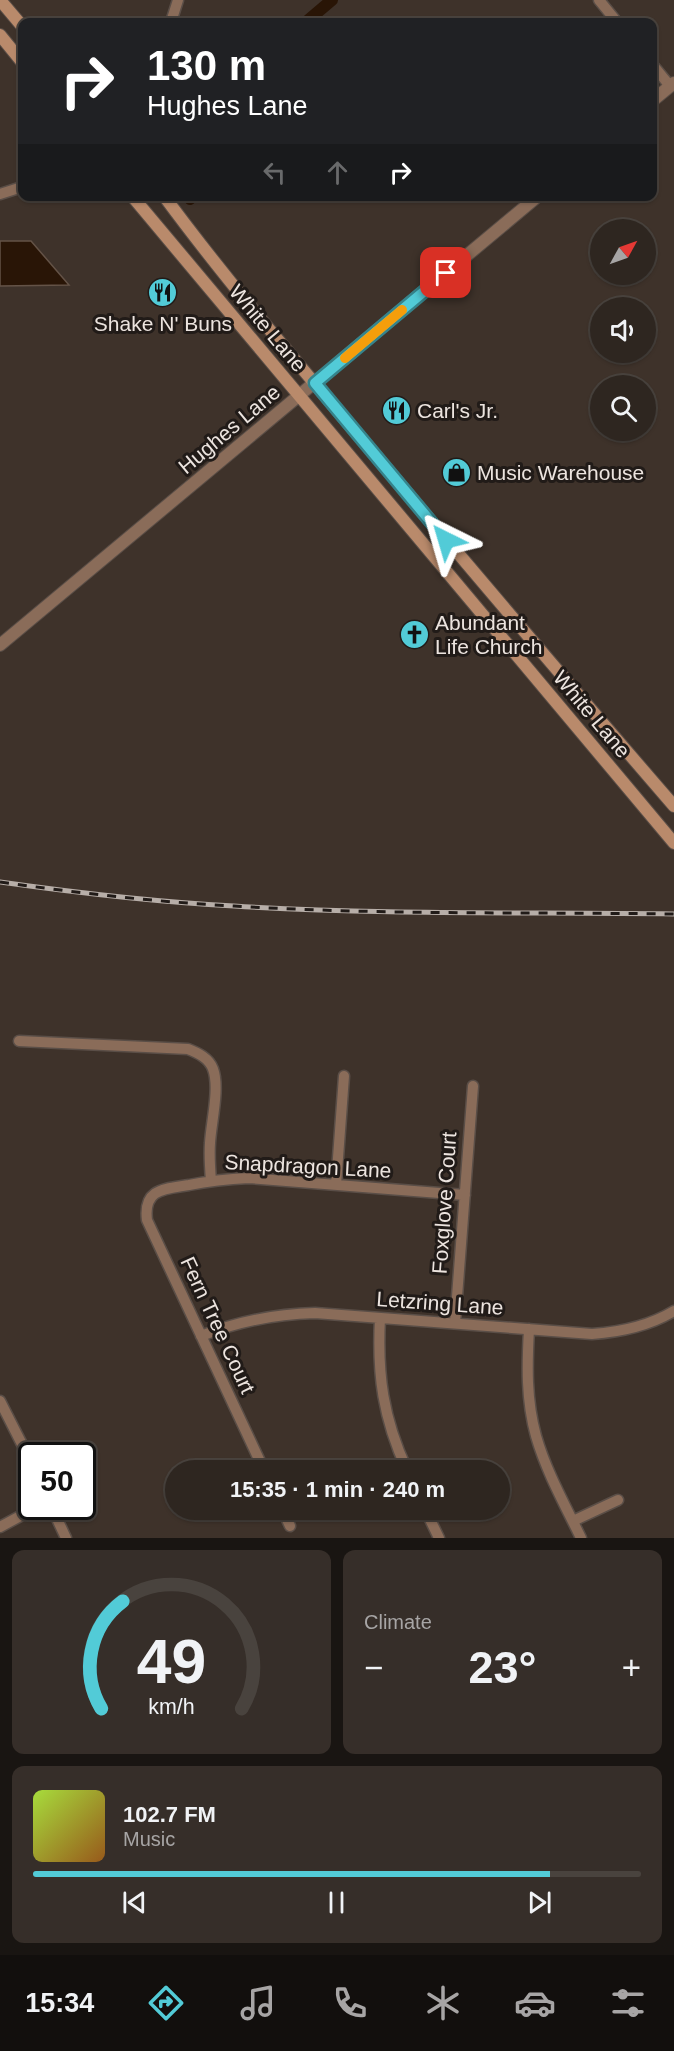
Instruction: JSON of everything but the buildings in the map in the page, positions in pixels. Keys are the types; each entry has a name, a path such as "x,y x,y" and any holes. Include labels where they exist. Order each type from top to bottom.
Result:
{"main road":[{"path":"0,0 18,21"},
{"path":"0,35 18,57"},
{"path":"10,47 18,50"},
{"name":"White Lane","path":"136,201 673,840"},
{"name":"White Lane","path":"168,201 207,254 515,622 674,806"}],"street":[{"path":"172,18 178,0"},
{"path":"599,0 615,18"},
{"path":"657,69 672,84 657,97"},
{"path":"0,194 18,188"},
{"name":"Hughes Lane","path":"0,645 532,201"},
{"path":"20,1041 188,1049 200,1054 210,1062 216,1082 210,1145 211,1180"},
{"path":"336,1185 344,1076"},
{"name":"Foxglove Court","path":"455,1323 473,1086"},
{"name":"Snapdragon Lane","path":"153,1196 168,1186 249,1178 465,1195"},
{"name":"Fern Tree Court","path":"153,1196 146,1208 147,1220 259,1460"},
{"name":"Letzring Lane","path":"201,1336 244,1321 269,1316 315,1313 591,1334 643,1325 674,1311"},
{"path":"380,1318 379,1357 382,1396 396,1446 402,1460"},
{"path":"529,1329 527,1363 531,1410 545,1460 581,1538"},
{"path":"0,1401 21,1442"},
{"path":"573,1521 618,1500"},
{"path":"0,1527 18,1517"},
{"path":"58,1520 66,1538"},
{"path":"287,1520 290,1526"},
{"path":"430,1520 439,1538"}],"shaded area":[{"path":"0,241 31,241 69,285 0,286"}],"waterway":[{"path":"311,18 332,0"}],"railway":[{"path":"0,882 146,900 289,909 674,914"}],"slow traffic":[{"path":"345,358 402,310"}],"place":[{"name":"Shake N' Buns","path":"163,292"},
{"name":"Carl's Jr.","path":"396,410"},
{"name":"Music Warehouse","path":"456,472"},
{"name":"Abundant Life Church","path":"414,634"}],"route":[{"path":"446,273 315,383 446,540"}]}
